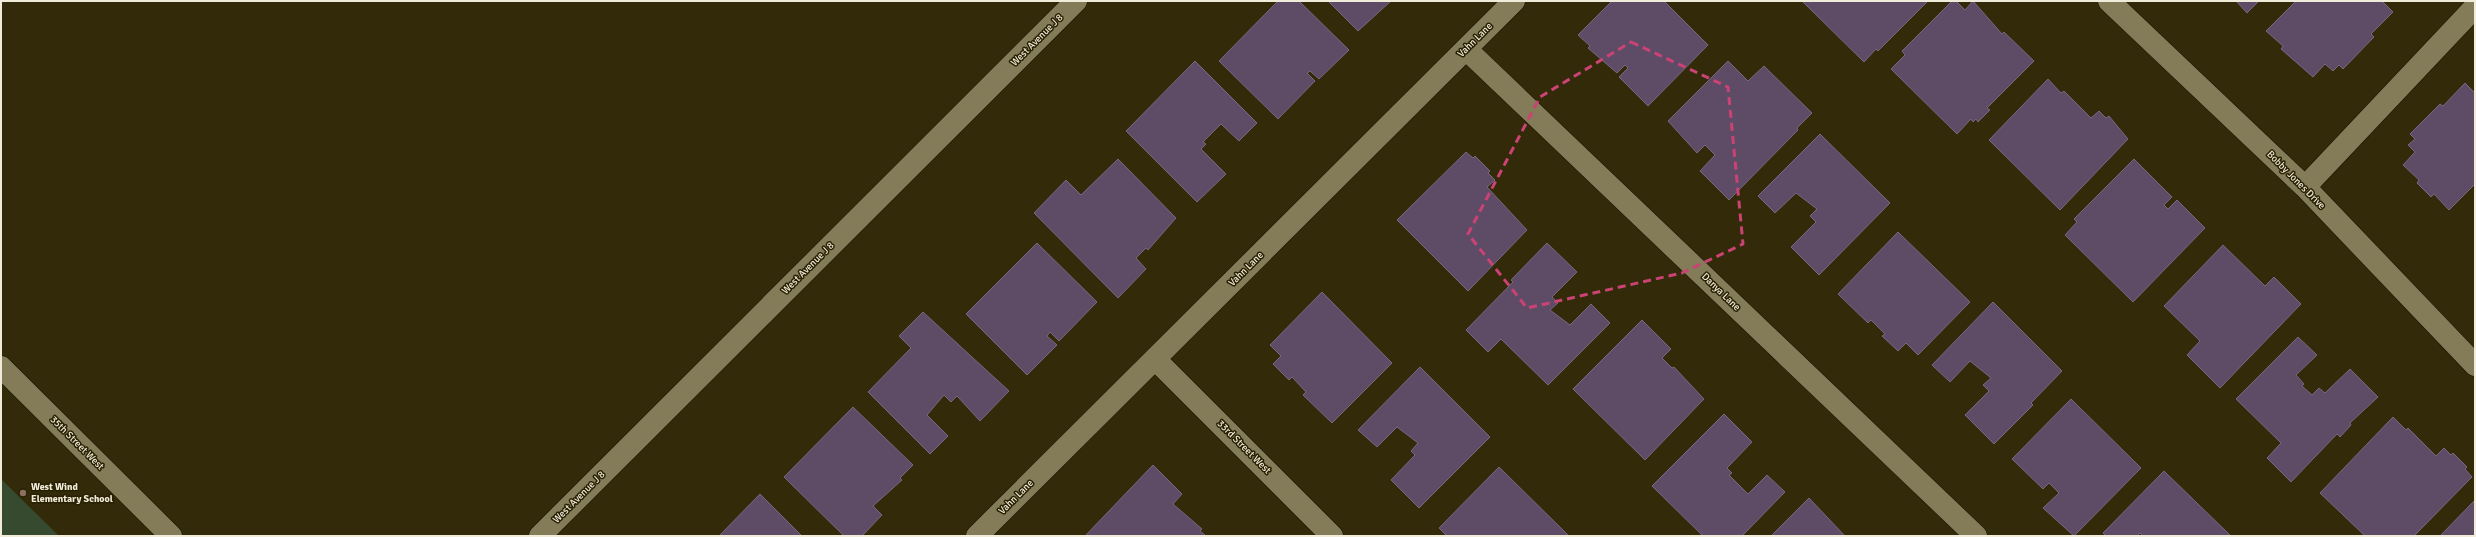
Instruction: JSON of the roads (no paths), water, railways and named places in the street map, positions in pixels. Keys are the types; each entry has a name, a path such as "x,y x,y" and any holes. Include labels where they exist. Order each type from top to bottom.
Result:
{"street":[{"name":"West Avenue J 8","path":"540,536 1076,1"},
{"name":"Vahn Lane","path":"977,536 1514,1"},
{"name":"Bobby Jones Drive","path":"2109,1 2304,187 2475,365"},
{"path":"2304,187 2475,7"},
{"name":"Danya Lane","path":"1466,48 1976,536"},
{"name":"33rd Street West","path":"1155,359 1332,536"},
{"name":"35th Street West","path":"1,367 171,536"}],"place":[{"name":"West Wind Elementary School","path":"23,493"}]}
